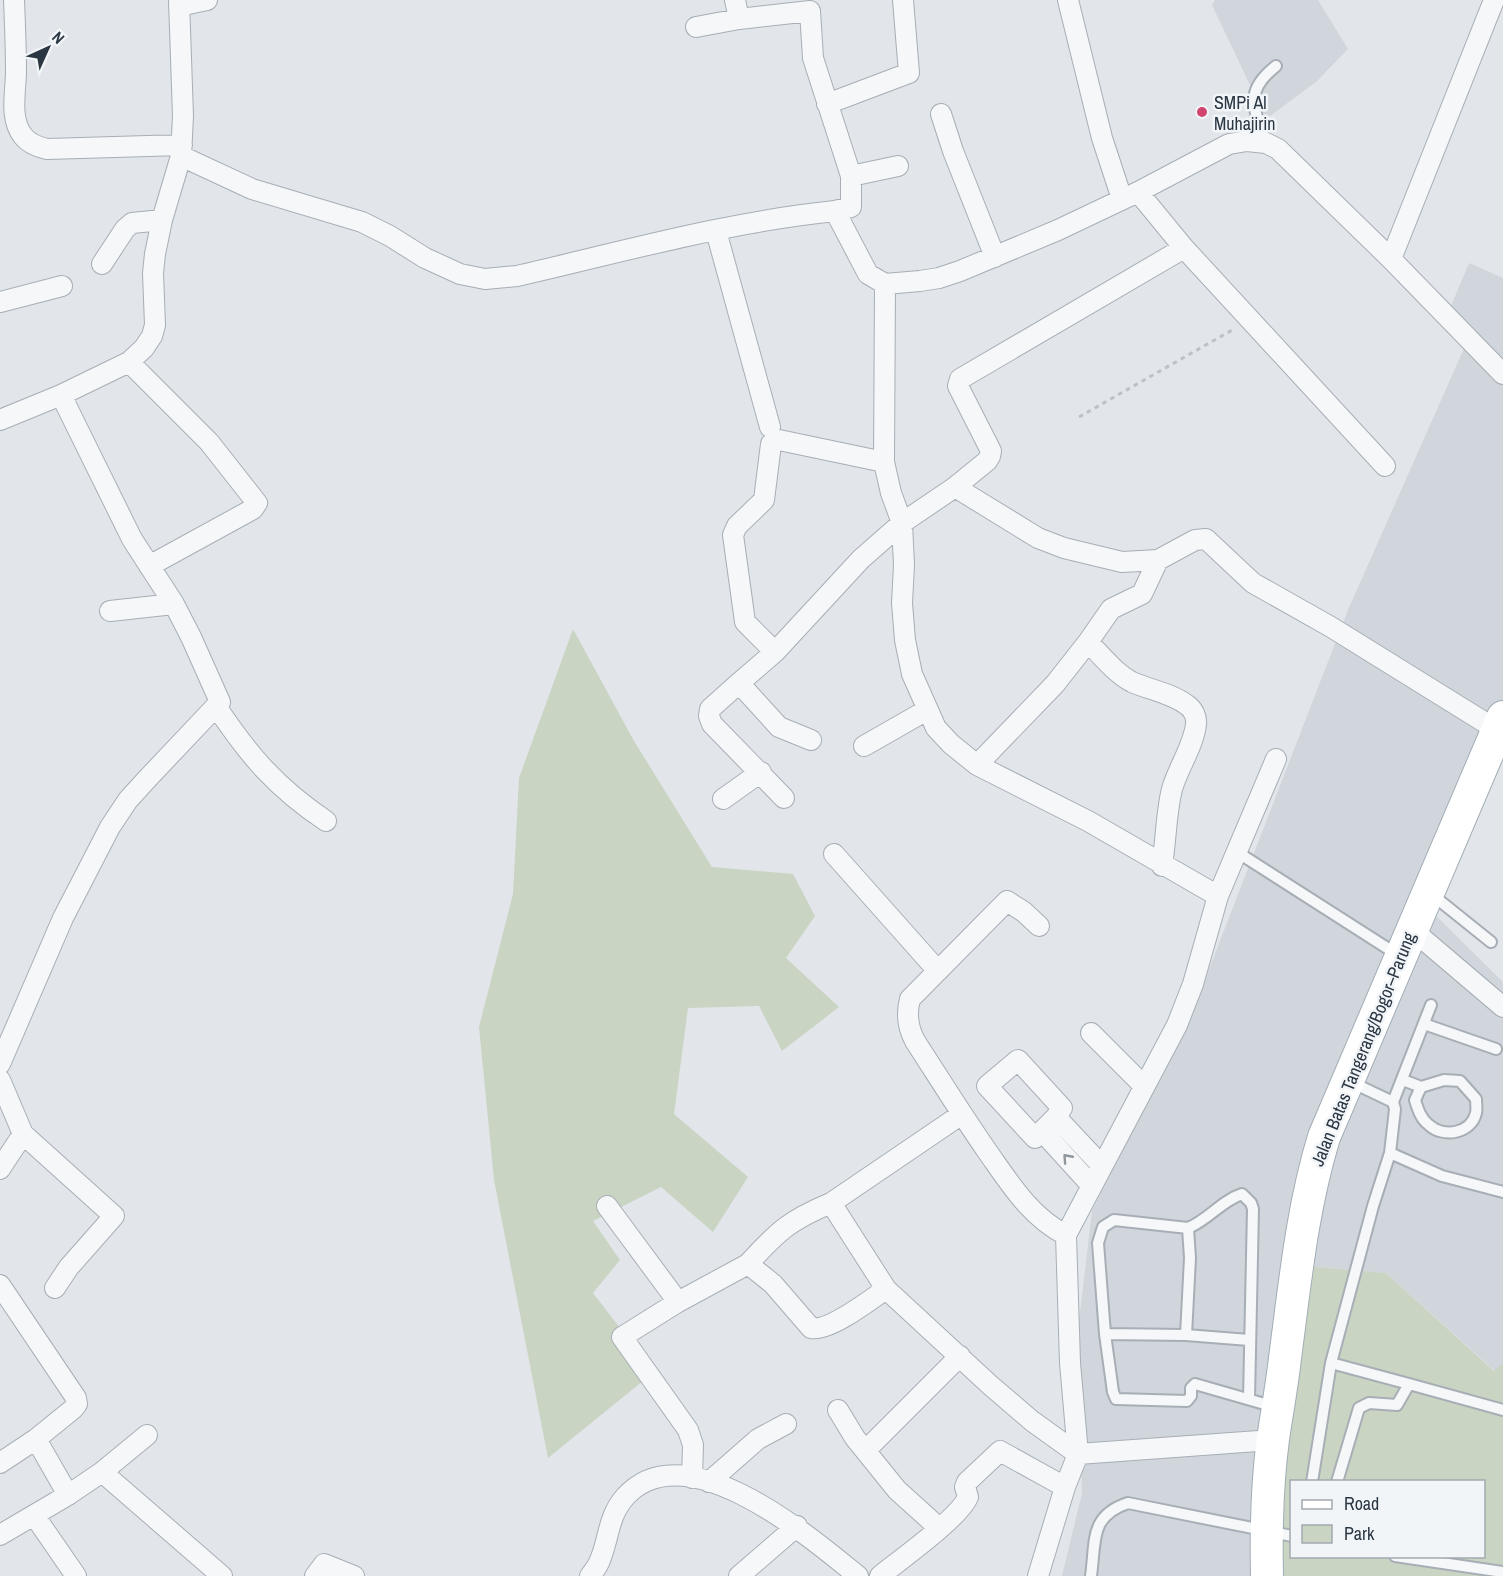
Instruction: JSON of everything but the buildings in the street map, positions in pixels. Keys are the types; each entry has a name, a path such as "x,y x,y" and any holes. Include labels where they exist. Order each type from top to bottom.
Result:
{"main road":[{"name":"Jalan Batas Tangerang/Bogor–Parung","path":"1267,1576 1279,1534 1273,1440 1303,1219 1313,1173 1324,1137 1500,724"}],"street":[{"path":"14,0 15,115 17,127 23,137 34,146 47,149 181,151 252,189 362,222 424,258 460,274 485,279 517,276 777,217 835,211 851,207 851,176 813,58 813,5 737,10 696,27"},
{"path":"1,416 61,395 129,362 144,348 152,336 155,325 153,273 162,220 181,151 183,116 179,3 207,0"},
{"path":"827,104 909,74 903,0"},
{"path":"1068,0 1102,138 1130,196 1184,248 1385,466"},
{"path":"1390,259 1494,0"},
{"path":"941,114 953,151 995,257"},
{"path":"835,211 868,274 885,284 939,278 995,257 1130,196 1229,144 1247,141 1266,143 1278,150 1390,259 1503,374"},
{"path":"851,176 898,166"},
{"path":"102,264 125,229 132,223 162,220"},
{"path":"716,231 770,428"},
{"path":"784,798 712,724 709,716 710,710 775,652 861,559 902,523 955,487 987,461 991,451 958,386 960,379 1184,248"},
{"path":"885,284 884,462 891,493 902,523 904,565 902,603 905,640 912,674 936,728 951,744 977,765 1088,821 1162,866 1218,896"},
{"path":"0,302 62,286"},
{"path":"129,362 209,442 257,503 253,509 149,566"},
{"path":"0,1064 63,918 110,827 128,800 220,699 174,604 132,539 61,395"},
{"path":"775,652 746,622 732,535 737,526 764,501 771,444 779,440 884,462"},
{"path":"955,487 1038,538 1064,548 1122,562 1158,560 1195,540 1206,540 1253,583 1500,724"},
{"path":"977,765 1055,684 1111,609 1142,594 1158,560"},
{"path":"111,610 174,604"},
{"path":"1088,642 1118,673 1132,682 1173,697 1188,706 1195,715 1196,724 1193,735 1172,790 1162,866"},
{"path":"739,682 779,727 811,740"},
{"path":"216,706 262,769 296,801 326,821"},
{"path":"864,746 927,710"},
{"path":"1038,1576 1065,1487 1078,1454 1070,1363 1066,1234 1143,1085 1177,1025 1189,994 1218,896 1276,759"},
{"path":"723,799 761,772"},
{"path":"834,854 938,971"},
{"path":"1039,926 1007,901 910,999 908,1018 910,1032 915,1041 962,1114 1032,1211 1051,1227 1066,1234"},
{"path":"1406,944 1423,939 1503,1007"},
{"path":"1091,1033 1143,1085"},
{"path":"1018,1060 1062,1107 1062,1111 1041,1131 1035,1138 988,1089 988,1084 1018,1060"},
{"path":"0,1080 23,1134 114,1216 69,1267 55,1288"},
{"path":"700,1480 688,1430 622,1337 678,1302 748,1263 788,1224 808,1212 831,1203 962,1114"},
{"path":"1056,1117 1102,1166"},
{"path":"1041,1131 1092,1186"},
{"path":"0,1169 23,1134"},
{"path":"831,1203 886,1290 1032,1421 1078,1454 1273,1440"},
{"path":"607,1206 678,1302"},
{"path":"748,1263 773,1284 814,1329 828,1326 886,1290"},
{"path":"0,1286 76,1398 77,1404 36,1439 0,1463"},
{"path":"866,1450 960,1356"},
{"path":"838,1410 855,1438 897,1490 939,1528"},
{"path":"700,1480 758,1439 786,1424"},
{"path":"0,1535 102,1472 147,1435"},
{"path":"36,1439 68,1495"},
{"path":"880,1576 939,1528 967,1500 965,1485 968,1480 1000,1451 1065,1487"},
{"path":"102,1472 222,1576"},
{"path":"590,1576 600,1560 615,1510 627,1495 642,1483 660,1476 672,1475 700,1480 753,1500 797,1526 858,1576"},
{"path":"34,1515 76,1576"},
{"path":"739,1576 797,1526"},
{"path":"315,1576 324,1564 354,1576"}],"lane":[{"path":"1266,143 1253,97 1256,86 1276,66"},
{"path":"1237,852 1406,944"},
{"path":"1427,891 1491,942"},
{"path":"1312,1480 1331,1363 1373,1206 1390,1153 1395,1108 1393,1102 1431,1005"},
{"path":"1424,1024 1496,1049"},
{"path":"1348,1080 1393,1102"},
{"path":"1403,1080 1421,1087 1444,1080 1460,1081 1476,1099 1476,1112 1473,1120 1464,1129 1452,1134 1436,1130 1419,1114 1415,1100 1421,1087"},
{"path":"1390,1153 1442,1176 1503,1192"},
{"path":"1249,1399 1253,1209 1251,1203 1242,1194 1232,1197 1200,1224 1188,1228 1114,1220 1103,1227 1098,1243 1105,1334 1116,1399 1122,1401 1187,1401 1195,1384 1279,1408"},
{"path":"1186,1335 1190,1258 1188,1228"},
{"path":"1105,1334 1186,1335 1249,1341"},
{"path":"1331,1363 1503,1410"},
{"path":"1338,1480 1359,1408 1369,1403 1397,1405 1408,1384"},
{"path":"1091,1576 1098,1524 1112,1509 1128,1503 1279,1534"},
{"path":"1409,1558 1450,1561 1503,1572"}],"path":[{"path":"1078,417 1250,320"}],"shaded area":[{"path":"1215,0 1318,0 1348,49 1316,82 1266,119 1212,5"},
{"path":"1469,263 1503,278 1503,707 1421,901 1503,982 1503,1363 1495,1371 1386,1273 1293,1265 1264,1576 1062,1576 1082,1493 1077,1338 1092,1211 1196,1003 1348,610 1469,337 1445,320"}],"green space":[{"path":"573,629 634,741 712,867 793,874 815,916 786,958 839,1007 782,1051 759,1006 688,1008 674,1114 748,1177 713,1232 661,1187 593,1221 620,1260 593,1293 654,1372 548,1458 494,1180 479,1027 513,894 519,778"},
{"path":"1293,1265 1386,1273 1494,1371 1503,1363 1503,1576 1264,1576"}],"place":[{"name":"SMPi Al Muhajirin","path":"1202,112"}]}
